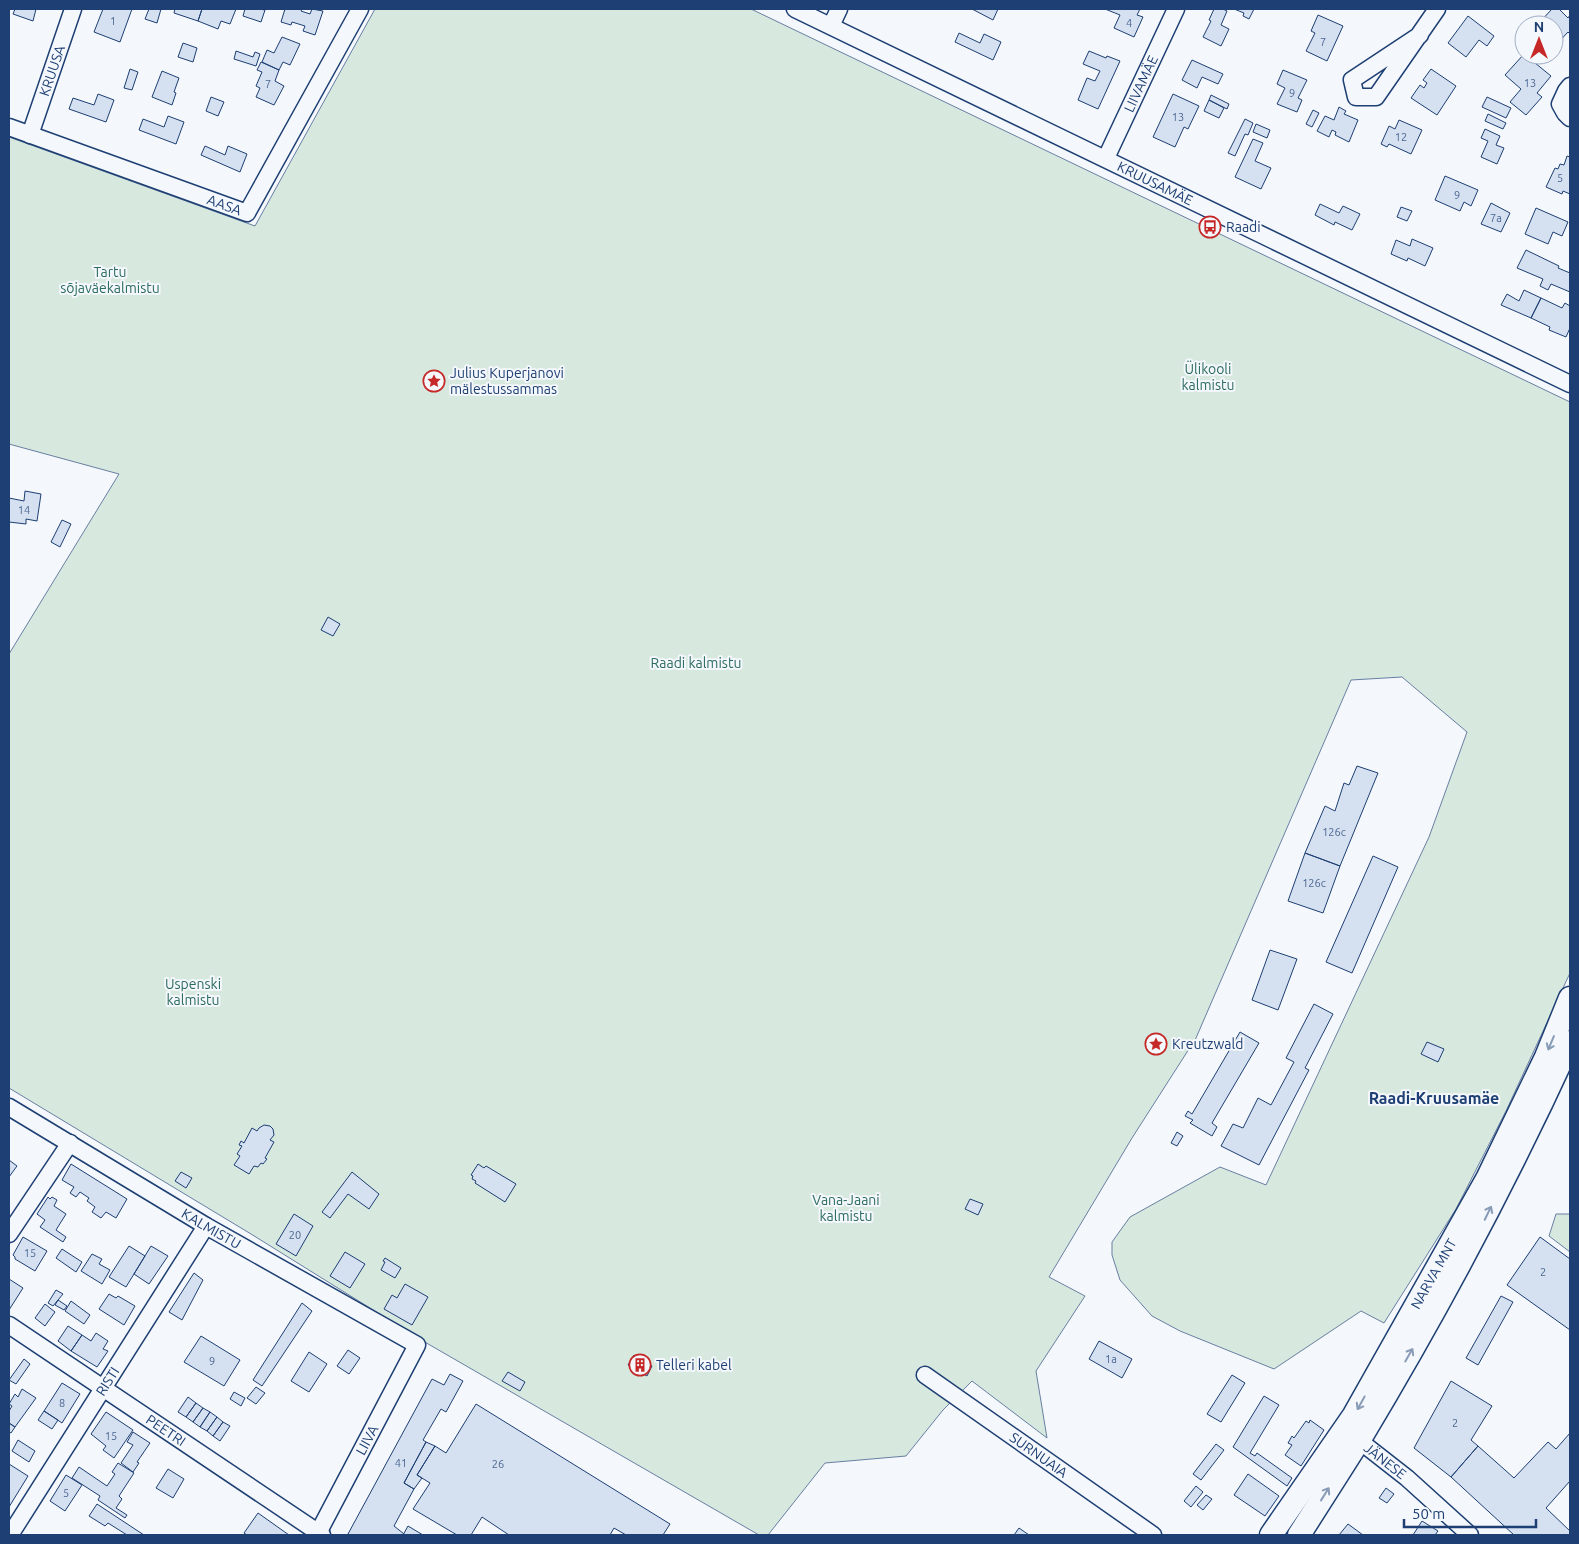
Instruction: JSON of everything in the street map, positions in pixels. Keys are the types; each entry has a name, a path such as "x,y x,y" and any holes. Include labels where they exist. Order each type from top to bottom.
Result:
{"main road":[{"name":"NARVA MNT","path":"1272,1535 1352,1435 1354,1415 1487,1179 1546,1057 1570,998"},
{"name":"NARVA MNT","path":"1300,1535 1352,1435 1478,1232 1546,1096 1570,1042"}],"street":[{"name":"KRUUSA","path":"30,134 73,9"},
{"name":"AASA","path":"9,127 247,213 360,9"},
{"name":"KRUUSAMÄE","path":"795,9 1570,384"},
{"path":"831,26 839,9"},
{"name":"LIIVAMÄE","path":"1106,158 1176,9"},
{"path":"1420,35 1437,9"},
{"path":"1570,86 1560,104 1564,113 1570,118"},
{"name":"KALMISTU","path":"9,1107 206,1226 417,1345"},
{"path":"9,1234 70,1143"},
{"name":"RISTI","path":"10,1535 206,1226"},
{"name":"PEETRI","path":"9,1325 319,1534"},
{"name":"LIIVA","path":"319,1534 417,1345"},
{"name":"SURNUAIA","path":"925,1375 1153,1535"},
{"name":"JÄNESE","path":"1352,1435 1407,1478 1470,1535"}],"green space":[{"name":"Raadi kalmistu","path":"375,9 751,9 1570,402 1570,973 1506,1111 1456,1209 1384,1323 1361,1311 1274,1369 1180,1331 1152,1316 1120,1280 1112,1255 1112,1242 1130,1217 1220,1167 1266,1185 1429,837 1467,732 1402,677 1351,680 1196,1038 1132,1138 1049,1277 1085,1296 1036,1371 1047,1438 972,1381 943,1410 906,1456 825,1463 768,1535 759,1535 423,1341 251,1234 9,1088 9,654 119,474 9,444 9,137 255,226"},
{"path":"1556,1214 1570,1214 1570,1252 1549,1236"}],"building":[{"path":"15,9 36,9 33,21 13,14"},
{"path":"103,9 132,9 120,42 94,32"},
{"path":"149,9 161,9 157,23 145,19"},
{"path":"175,9 202,9 198,21 174,13"},
{"path":"202,9 236,9 230,24 221,21 218,29 198,21"},
{"path":"245,9 265,10 261,22 243,16"},
{"path":"285,9 302,9 301,11 310,14 312,9 323,11 315,35 303,31 305,26 292,22 291,25 281,22"},
{"path":"972,9 998,9 993,20"},
{"path":"1105,9 1140,9 1137,15 1143,17 1134,37 1114,28 1120,15"},
{"path":"1214,9 1227,11 1221,25 1229,29 1221,46 1203,37 1211,21 1209,20"},
{"path":"1234,9 1254,9 1249,19 1243,16 1244,13"},
{"path":"1552,9 1559,9 1568,18 1570,15 1570,34 1568,32 1564,36 1564,15 1546,15"},
{"path":"1318,15 1343,26 1327,61 1306,51 1315,33 1311,31"},
{"path":"1468,16 1494,36 1487,46 1479,40 1466,57 1448,43"},
{"path":"959,33 980,43 984,34 1001,42 993,60 955,42"},
{"path":"282,37 300,44 290,65 283,62 279,70 262,62 267,50 274,53"},
{"path":"183,43 197,48 193,62 178,57"},
{"path":"236,51 253,57 255,52 260,54 256,66 234,59"},
{"path":"1089,51 1120,61 1098,109 1078,100 1087,78 1095,81 1100,71 1083,64"},
{"path":"1192,60 1223,74 1218,84 1202,77 1197,88 1182,80"},
{"path":"261,62 279,70 275,81 284,86 274,105 256,97 260,88 256,86 262,72 257,70"},
{"path":"1514,65 1538,65 1551,76 1537,93 1542,97 1526,115 1510,102 1521,89 1505,75"},
{"path":"130,69 138,72 132,90 124,88"},
{"path":"1431,69 1456,86 1437,115 1411,98 1420,85 1424,88 1427,83 1423,80"},
{"path":"1283,70 1307,80 1298,98 1302,100 1297,112 1277,104 1285,88 1277,84"},
{"path":"162,71 179,78 172,105 152,97"},
{"path":"98,94 114,100 106,122 69,109 73,98 94,105"},
{"path":"1173,94 1199,106 1188,129 1184,127 1175,147 1153,137"},
{"path":"1211,95 1229,104 1227,109 1209,100"},
{"path":"211,97 224,102 218,116 206,111"},
{"path":"1487,97 1511,108 1506,118 1482,107"},
{"path":"1209,100 1224,108 1219,118 1204,111"},
{"path":"1339,107 1346,111 1344,114 1358,120 1349,142 1335,135 1336,132 1332,130 1329,137 1317,131 1325,116 1334,120"},
{"path":"1313,110 1319,113 1312,127 1306,124"},
{"path":"1488,114 1506,123 1503,129 1485,121"},
{"path":"168,116 184,122 176,144 139,130 143,119 164,127"},
{"path":"1245,119 1253,123 1248,135 1245,134 1235,156 1228,153"},
{"path":"1399,120 1422,130 1411,154 1389,144 1387,147 1381,144 1389,126 1395,129"},
{"path":"1256,124 1270,130 1267,138 1253,132"},
{"path":"1485,129 1500,136 1496,145 1504,148 1497,164 1481,157 1488,141 1481,138"},
{"path":"1253,139 1263,143 1255,161 1271,168 1261,189 1235,177"},
{"path":"205,146 225,155 228,146 247,154 240,172 201,155"},
{"path":"1567,156 1570,157 1570,194 1563,191 1562,194 1546,187 1555,168 1558,169 1560,164 1564,165"},
{"path":"1445,176 1478,190 1471,206 1464,202 1460,211 1435,200"},
{"path":"1491,203 1510,213 1501,232 1481,224"},
{"path":"1320,204 1339,213 1343,206 1360,214 1352,230 1335,222 1334,225 1315,215"},
{"path":"1401,207 1412,211 1407,221 1397,217"},
{"path":"1536,208 1568,222 1562,236 1553,232 1548,244 1525,234"},
{"path":"1412,239 1433,248 1425,266 1408,258 1407,261 1391,254 1396,240 1410,246"},
{"path":"1526,250 1570,273 1570,292 1551,284 1548,290 1540,286 1543,279 1517,268"},
{"path":"1524,290 1541,298 1531,318 1501,305 1507,294 1519,301"},
{"path":"1541,298 1562,308 1565,303 1570,306 1570,328 1566,337 1549,330 1550,327 1531,318"},
{"path":"25,491 41,494 37,521 26,519 26,524 9,522 9,498 24,501"},
{"path":"62,520 71,524 60,547 51,542"},
{"path":"328,617 340,624 333,636 321,630"},
{"path":"1357,766 1378,773 1340,866 1305,853 1325,806 1335,811 1344,783 1349,785"},
{"path":"1305,853 1340,866 1323,913 1288,901"},
{"path":"1373,856 1398,867 1352,973 1326,962"},
{"path":"1270,950 1297,959 1278,1010 1252,1000"},
{"path":"1314,1004 1333,1014 1305,1068 1309,1070 1259,1165 1221,1146 1233,1124 1243,1128 1258,1098 1271,1105 1294,1062 1286,1058"},
{"path":"1240,1032 1259,1043 1212,1123 1217,1127 1212,1136 1190,1123 1193,1120 1185,1116 1188,1111 1192,1114"},
{"path":"1427,1042 1444,1049 1438,1062 1421,1054"},
{"path":"264,1125 270,1126 273,1129 274,1135 270,1140 274,1142 265,1158 267,1159 258,1167 254,1166 249,1174 234,1165 240,1156 237,1154 242,1146 239,1145 241,1141 244,1143 252,1128 257,1131"},
{"path":"1177,1132 1183,1136 1177,1146 1171,1143"},
{"path":"9,1160 17,1166 9,1177"},
{"path":"71,1164 127,1199 116,1218 106,1212 101,1218 92,1212 95,1207 87,1201 89,1198 80,1192 76,1197 70,1193 74,1187 62,1180"},
{"path":"478,1164 484,1168 486,1166 516,1184 505,1202 475,1183 476,1181 472,1179 473,1176 471,1175"},
{"path":"181,1172 192,1178 186,1188 175,1181"},
{"path":"352,1172 379,1194 369,1209 348,1194 330,1218 322,1212"},
{"path":"48,1197 57,1200 54,1206 66,1214 56,1230 66,1237 63,1242 40,1227 45,1220 37,1214"},
{"path":"970,1199 983,1204 978,1215 965,1209"},
{"path":"294,1214 313,1226 296,1256 276,1244"},
{"path":"23,1237 47,1251 35,1271 15,1259 13,1255"},
{"path":"1540,1237 1570,1259 1570,1330 1507,1285"},
{"path":"129,1246 145,1256 126,1287 109,1277"},
{"path":"151,1246 168,1256 149,1284 134,1274"},
{"path":"62,1249 82,1262 76,1272 56,1258"},
{"path":"345,1252 365,1264 350,1288 330,1276"},
{"path":"92,1254 102,1259 99,1264 110,1270 102,1284 81,1271"},
{"path":"385,1258 401,1268 395,1278 381,1270"},
{"path":"194,1273 203,1280 182,1320 169,1312"},
{"path":"9,1279 23,1288 9,1310"},
{"path":"405,1284 428,1297 412,1325 384,1309 392,1295 397,1298"},
{"path":"56,1290 63,1294 53,1306 48,1303"},
{"path":"109,1294 116,1298 118,1296 135,1306 124,1325 99,1309"},
{"path":"1501,1296 1513,1302 1478,1365 1466,1358"},
{"path":"58,1300 67,1306 64,1310 55,1305"},
{"path":"71,1301 90,1315 84,1324 65,1311"},
{"path":"302,1303 312,1311 262,1386 253,1380"},
{"path":"45,1304 55,1312 45,1326 35,1318"},
{"path":"68,1326 82,1335 71,1351 58,1341"},
{"path":"96,1333 108,1341 103,1349 108,1351 97,1367 71,1351 82,1335 91,1341"},
{"path":"201,1336 240,1360 224,1386 184,1362"},
{"path":"1099,1341 1132,1359 1122,1378 1089,1359"},
{"path":"348,1350 360,1358 349,1374 337,1366"},
{"path":"309,1352 327,1364 309,1392 291,1381"},
{"name":"Telleri kabel","path":"634,1355 652,1366 647,1376 628,1365"},
{"path":"24,1359 30,1364 16,1384 9,1380"},
{"path":"508,1372 525,1382 520,1391 502,1381"},
{"path":"450,1374 463,1381 446,1412 441,1409 423,1440 426,1442 404,1483 414,1489 394,1526 404,1534 348,1534 432,1379 444,1385"},
{"path":"1232,1375 1245,1383 1221,1422 1207,1414"},
{"path":"1451,1381 1492,1406 1471,1440 1478,1446 1451,1477 1414,1448"},
{"path":"62,1383 80,1394 62,1423 44,1411"},
{"path":"256,1387 265,1393 256,1404 247,1398"},
{"path":"22,1389 36,1398 15,1427 9,1423 9,1411 12,1406 9,1404 15,1394 18,1397"},
{"path":"234,1392 245,1398 241,1406 230,1399"},
{"path":"1264,1396 1279,1405 1250,1453 1255,1456 1257,1453 1292,1478 1287,1486 1233,1447"},
{"path":"188,1397 196,1403 186,1417 178,1412"},
{"path":"196,1403 203,1408 193,1422 186,1417"},
{"path":"476,1404 670,1524 663,1535 626,1535 614,1528 610,1535 509,1535 482,1517 471,1535 457,1535 413,1509 430,1483 417,1475 435,1446 446,1453"},
{"path":"203,1408 210,1412 200,1427 193,1422"},
{"path":"44,1411 58,1420 52,1429 38,1420"},
{"path":"106,1412 133,1430 114,1458 103,1450 106,1446 91,1434"},
{"path":"210,1412 217,1417 207,1431 200,1427"},
{"path":"217,1417 223,1422 213,1436 207,1431"},
{"path":"1310,1420 1324,1430 1301,1466 1285,1455 1292,1445 1288,1443 1292,1436 1294,1438 1306,1421 1309,1423"},
{"path":"223,1422 230,1426 220,1441 213,1436"},
{"path":"9,1423 15,1427 11,1433 9,1432"},
{"path":"133,1432 150,1443 137,1462 139,1463 133,1472 121,1463 133,1445 127,1442"},
{"path":"1570,1433 1570,1481 1546,1508 1570,1531 1570,1535 1514,1535 1451,1477 1478,1446 1514,1478 1548,1442 1556,1449"},
{"path":"18,1440 35,1451 29,1462 12,1451"},
{"path":"426,1442 435,1446 417,1475 422,1478 414,1489 404,1483"},
{"path":"1216,1444 1224,1450 1201,1480 1193,1474"},
{"path":"118,1463 134,1473 119,1496 122,1499 116,1508 127,1515 125,1518 98,1500 100,1496 72,1478 79,1467 107,1486 115,1474 112,1472"},
{"path":"9,1464 28,1476 9,1507"},
{"path":"168,1469 184,1479 173,1498 156,1488"},
{"path":"1248,1474 1279,1496 1265,1516 1234,1495"},
{"path":"66,1475 82,1485 65,1511 50,1501"},
{"path":"1196,1486 1203,1492 1191,1507 1184,1501"},
{"path":"1386,1488 1394,1494 1387,1503 1379,1498"},
{"path":"1206,1495 1212,1499 1203,1510 1197,1505"},
{"path":"97,1504 144,1535 127,1535 108,1523 105,1526 89,1516"},
{"path":"258,1513 289,1535 247,1535 244,1533"},
{"path":"1422,1521 1438,1531 1435,1535 1413,1535"},
{"path":"1348,1524 1363,1535 1339,1535"},
{"path":"408,1526 423,1535 403,1535"},
{"path":"1019,1528 1029,1535 1014,1535"}],"place":[{"name":"Raadi","path":"1210,227"},
{"name":"Julius Kuperjanovi mälestussammas","path":"434,381"},
{"name":"Kreutzwald","path":"1156,1044"},
{"name":"Telleri kabel","path":"640,1365"}],"district":[{"name":"Raadi-Kruusamäe","path":"1434,1098"}],"park label":[{"name":"Tartu sõjaväekalmistu","path":"110,280"},
{"name":"Ülikooli kalmistu","path":"1208,378"},
{"name":"Uspenski kalmistu","path":"193,992"},
{"name":"Vana-Jaani kalmistu","path":"846,1208"}]}
